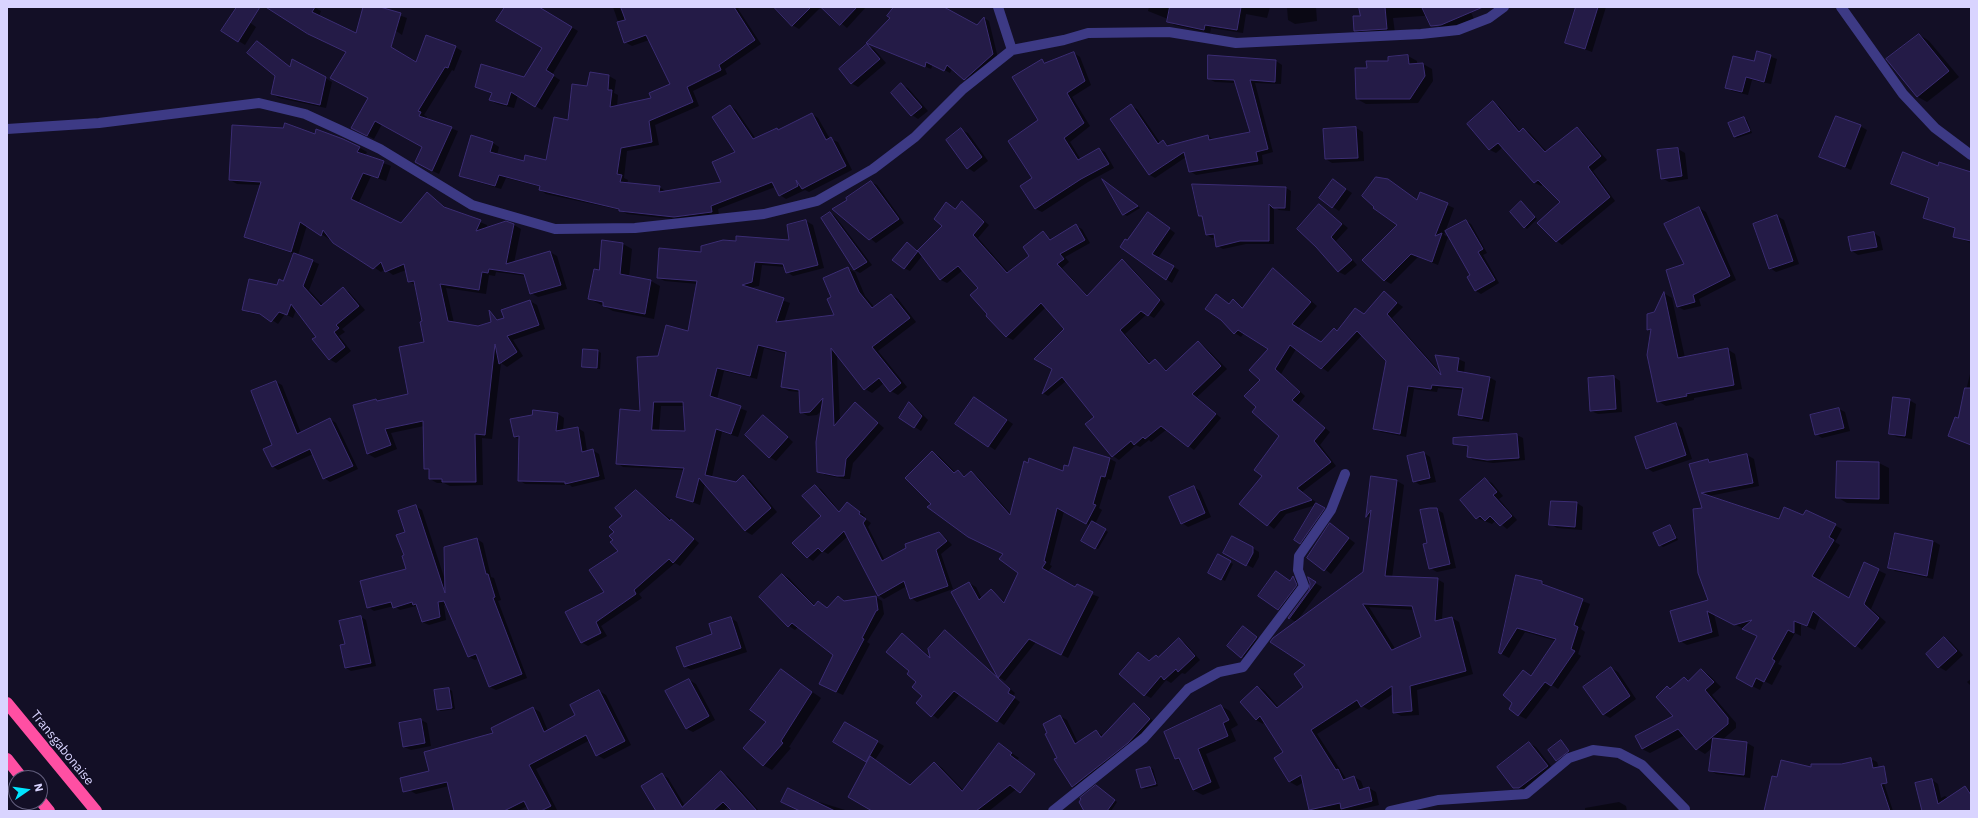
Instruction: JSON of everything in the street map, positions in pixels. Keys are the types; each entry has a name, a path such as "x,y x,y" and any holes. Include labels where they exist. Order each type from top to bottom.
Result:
{"highway":[{"name":"Transgabonaise","path":"7,703 96,811"},
{"path":"7,759 16,770"}],"street":[{"path":"998,7 1012,50"},
{"path":"7,129 98,123 259,103 305,114 380,149 472,204 510,217 555,230 642,228 764,214 817,200 873,169 914,137 963,89 1012,50 1064,40 1088,32 1169,32 1236,42 1421,34 1458,30 1489,18 1504,7"},
{"path":"1841,7 1903,94 1936,128 1971,155"},
{"path":"1053,811 1144,738 1188,689 1218,672 1243,667 1304,586 1298,570 1299,556 1331,510 1345,474"},
{"path":"1390,811 1438,800 1526,794 1569,758 1593,750 1619,753 1642,765 1685,808"}],"building":[{"path":"237,7 260,7 238,42 221,31"},
{"path":"266,7 315,7 312,12 356,33 363,7 380,7 401,13 391,47 416,62 426,35 456,46 448,68 445,67 418,111 421,112 419,116 452,127 432,171 415,162 422,147 375,121 367,136 351,128 368,98 330,78 346,52 308,34"},
{"path":"505,7 539,7 572,27 546,70 554,75 535,107 511,92 507,105 489,100 492,93 475,87 481,64 524,77 542,48 496,21"},
{"path":"621,7 734,7 755,40 719,65 721,70 687,87 693,102 649,121 652,142 621,148 617,174 622,175 620,182 660,186 659,192 721,182 712,162 735,152 712,117 730,105 753,139 777,128 778,130 812,113 826,140 831,137 846,166 802,189 796,180 798,186 779,196 772,182 711,206 712,212 674,217 619,211 619,209 539,190 540,186 499,175 495,186 459,176 471,135 493,142 490,152 524,161 525,155 546,160 554,117 568,120 572,84 587,86 590,72 609,75 608,90 612,90 610,107 651,98 649,93 670,84 646,35 624,43 617,22 625,20"},
{"path":"774,7 811,7 792,26"},
{"path":"821,7 857,7 840,25"},
{"path":"894,7 944,7 977,25 984,17 993,54 964,80 947,65 944,71 926,62 925,67 866,43 890,18 887,16"},
{"path":"1170,7 1241,7 1237,30 1205,25 1204,30 1167,22"},
{"path":"1359,7 1385,7 1387,29 1354,31 1353,16 1360,16"},
{"path":"1422,7 1483,7 1441,25 1431,26"},
{"path":"1576,7 1598,7 1585,49 1565,43"},
{"path":"1919,34 1949,71 1917,97 1886,59"},
{"path":"257,41 290,67 292,59 326,77 320,105 271,94 275,76 247,53"},
{"path":"867,44 880,59 851,84 839,69"},
{"path":"1757,51 1771,55 1764,82 1746,77 1742,92 1725,88 1733,56 1754,61"},
{"path":"1074,52 1085,81 1067,93 1084,123 1064,138 1078,160 1099,148 1109,164 1081,179 1035,209 1020,186 1032,178 1008,141 1038,120 1012,77 1042,59 1044,63"},
{"path":"1208,55 1276,60 1275,82 1250,80 1268,149 1256,152 1258,161 1189,172 1184,152 1149,175 1110,119 1131,104 1158,144 1163,140 1167,146 1208,135 1209,140 1250,132 1234,80 1208,79"},
{"path":"1408,55 1409,64 1423,63 1425,76 1410,99 1356,99 1355,68 1367,68 1366,61 1388,61 1388,57"},
{"path":"901,83 922,107 911,116 891,93"},
{"path":"1493,101 1519,132 1523,128 1545,152 1577,127 1601,156 1588,167 1610,197 1556,242 1537,223 1560,202 1538,180 1534,183 1498,143 1489,150 1467,124"},
{"path":"1836,116 1861,125 1845,167 1819,157"},
{"path":"1744,117 1750,131 1734,137 1728,123"},
{"path":"285,123 315,134 316,129 343,139 360,147 357,152 384,161 378,178 363,173 351,199 401,223 427,192 444,207 481,220 476,231 506,221 514,224 506,264 550,251 561,285 530,294 524,274 489,269 488,273 482,272 479,290 440,284 448,321 478,326 491,322 489,310 497,320 504,318 501,310 530,300 539,325 507,336 517,352 499,364 495,344 485,435 475,434 476,482 442,482 442,479 429,479 429,469 424,469 423,421 385,429 391,445 367,454 353,405 376,399 377,401 408,394 399,347 424,342 420,322 422,321 414,281 408,282 404,264 385,272 381,262 373,269 333,243 323,230 321,236 300,222 291,252 244,237 261,182 229,180 232,125 283,128"},
{"path":"1356,127 1358,158 1325,159 1323,129"},
{"path":"961,128 982,157 967,169 946,140"},
{"path":"1678,148 1682,176 1661,179 1657,150"},
{"path":"1903,152 1938,166 1939,162 1971,172 1971,241 1953,237 1955,228 1923,218 1929,198 1891,184"},
{"path":"1376,177 1388,179 1417,200 1420,192 1448,203 1435,236 1442,233 1432,262 1411,254 1384,281 1362,260 1397,225 1373,208 1374,207 1362,196"},
{"path":"1102,179 1138,206 1123,215"},
{"path":"1333,179 1346,189 1332,208 1319,198"},
{"path":"871,181 899,219 869,240 832,209 847,200 846,198"},
{"path":"1192,184 1286,187 1285,208 1273,208 1269,204 1269,241 1240,241 1216,247 1214,234 1206,235 1202,216 1199,216"},
{"path":"962,201 984,222 973,235 1007,273 1029,256 1023,247 1043,231 1050,240 1076,224 1085,240 1060,254 1064,259 1057,264 1087,296 1122,259 1160,300 1148,316 1141,311 1120,330 1149,364 1155,359 1166,371 1198,341 1221,366 1192,394 1216,414 1188,447 1161,426 1145,439 1143,437 1134,445 1131,441 1112,457 1085,424 1094,417 1062,377 1042,394 1052,369 1034,359 1064,329 1041,303 1006,337 986,316 987,314 970,295 978,288 958,266 940,280 918,251 904,269 892,260 907,242 917,251 942,226 934,219 946,202 955,209"},
{"path":"1521,201 1535,217 1524,228 1510,212"},
{"path":"1319,204 1342,224 1331,237 1352,260 1338,272 1316,247 1297,229"},
{"path":"1699,207 1730,276 1693,295 1695,302 1677,307 1666,270 1684,264 1664,224"},
{"path":"830,212 867,262 854,270 821,218"},
{"path":"1148,212 1170,228 1152,254 1174,266 1166,280 1120,247"},
{"path":"1777,215 1793,261 1769,269 1753,224"},
{"path":"806,220 818,265 786,273 783,264 755,262 752,282 742,285 784,298 776,322 834,315 827,299 831,297 823,278 848,267 859,292 872,308 891,294 910,318 872,347 901,383 890,392 879,378 864,390 831,348 834,426 855,402 878,423 846,459 844,476 817,472 816,442 823,398 810,412 800,413 799,390 781,387 786,352 758,345 750,376 717,368 710,396 741,406 731,434 716,429 705,475 736,482 743,475 771,508 745,531 699,478 693,502 676,497 684,468 616,464 620,409 640,411 637,357 658,356 666,325 688,331 697,281 657,278 659,248 701,252 701,246 723,240 736,241 736,236 789,240 787,225","holes":["654,402 683,402 685,431 652,430"]},
{"path":"1466,220 1483,249 1478,252 1495,280 1475,291 1467,277 1470,275 1445,231"},
{"path":"1874,232 1877,247 1851,251 1848,237"},
{"path":"602,240 623,243 620,274 651,280 645,314 603,306 603,302 588,299 594,269 599,270"},
{"path":"294,253 313,260 303,286 321,306 343,287 359,306 336,325 339,328 334,332 345,347 329,360 312,339 316,337 291,304 287,315 279,312 271,322 260,314 242,310 249,279 277,285 279,279 283,281"},
{"path":"1273,268 1311,302 1292,324 1321,342 1334,328 1337,331 1355,308 1364,314 1384,291 1397,303 1387,314 1441,375 1435,355 1459,358 1457,371 1490,377 1482,419 1458,415 1463,388 1432,385 1431,389 1408,386 1400,434 1373,429 1386,361 1357,331 1321,369 1290,345 1275,369 1300,392 1292,400 1325,428 1314,441 1331,462 1297,488 1312,500 1280,511 1267,526 1239,504 1262,476 1254,470 1279,436 1252,412 1256,407 1244,396 1260,380 1249,370 1268,349 1238,330 1234,334 1221,320 1205,309 1216,294 1229,304 1233,299 1242,308"},
{"path":"1664,292 1678,358 1728,348 1734,385 1686,394 1687,396 1657,402 1647,355 1651,329 1647,330 1647,314 1654,312"},
{"path":"583,349 598,350 597,368 582,367"},
{"path":"1614,376 1616,409 1590,411 1588,378"},
{"path":"276,381 297,434 330,418 353,466 323,479 310,449 272,467 263,449 272,445 251,391"},
{"path":"1965,388 1971,388 1971,445 1948,436 1955,417 1958,418"},
{"path":"974,397 1007,420 988,447 955,424"},
{"path":"1893,397 1910,399 1905,436 1889,434"},
{"path":"909,402 922,416 914,428 899,418"},
{"path":"1839,408 1844,428 1815,435 1810,415"},
{"path":"533,410 558,413 556,431 578,427 582,452 593,449 599,476 565,484 565,482 518,481 519,436 514,437 510,419 532,415"},
{"path":"763,415 788,437 769,458 745,435"},
{"path":"1676,423 1686,455 1646,469 1635,437"},
{"path":"1517,434 1519,458 1487,460 1467,457 1468,446 1453,444 1453,438"},
{"path":"1074,447 1110,458 1105,477 1101,476 1093,504 1096,505 1086,524 1057,508 1044,561 1046,562 1042,568 1075,587 1077,584 1093,592 1061,655 1029,639 998,678 951,592 969,582 979,600 991,589 1004,603 1018,573 999,559 1003,554 968,537 927,507 931,504 905,478 932,451 954,473 958,470 964,477 971,471 1010,515 1024,461 1028,463 1029,458 1063,471 1064,465 1068,466"},
{"path":"1424,452 1430,478 1413,482 1407,456"},
{"path":"1747,454 1753,483 1701,493 1779,519 1784,507 1803,515 1806,510 1836,524 1829,537 1834,540 1812,576 1849,598 1864,562 1879,569 1864,604 1879,618 1855,647 1813,611 1807,626 1794,621 1794,633 1788,630 1772,659 1775,661 1764,682 1756,678 1752,687 1736,678 1757,636 1742,629 1752,620 1734,625 1707,611 1712,632 1679,642 1670,611 1708,600 1698,573 1693,509 1702,508 1689,464 1708,459 1709,462"},
{"path":"1837,461 1879,462 1879,499 1836,498"},
{"path":"1371,476 1397,480 1385,576 1438,578 1435,621 1452,617 1466,671 1410,686 1412,711 1393,713 1392,686 1361,707 1357,700 1311,730 1336,770 1338,769 1343,780 1354,776 1359,790 1369,787 1372,801 1341,809 1340,803 1309,810 1301,775 1289,782 1274,758 1283,752 1260,716 1256,720 1240,702 1257,686 1277,708 1303,687 1294,674 1305,665 1270,642 1273,638 1363,572 1371,510 1366,517","holes":["1363,604 1412,606 1421,637 1392,650"]},
{"path":"1485,478 1497,492 1493,495 1512,516 1500,526 1490,516 1485,521 1480,516 1476,519 1460,500"},
{"path":"815,485 839,512 847,502 860,512 859,514 866,519 863,523 882,561 906,548 905,544 939,532 947,541 936,550 948,586 910,599 904,581 878,596 844,531 822,552 818,548 807,558 792,543 821,516 802,496"},
{"path":"1194,486 1205,513 1181,524 1169,497"},
{"path":"636,490 670,521 671,519 694,539 673,563 669,559 634,590 636,594 596,622 601,633 581,643 565,612 604,592 589,570 618,551 610,542 613,540 609,536 614,532 609,527 622,516 615,508"},
{"path":"1551,501 1577,502 1575,527 1549,525"},
{"path":"1316,503 1325,508 1300,544 1294,540"},
{"path":"416,505 445,593 444,547 477,538 486,574 488,574 495,597 493,598 522,674 489,687 476,654 468,657 444,601 438,602 440,617 422,622 416,604 413,605 412,602 393,608 391,602 367,608 360,581 406,569 402,556 404,555 396,535 405,532 398,511"},
{"path":"1437,508 1450,564 1429,569 1423,544 1427,543 1420,510"},
{"path":"1092,521 1106,529 1095,549 1081,541"},
{"path":"1330,523 1349,538 1324,571 1307,558"},
{"path":"1670,525 1676,538 1659,546 1653,533"},
{"path":"1895,533 1933,541 1927,576 1888,568"},
{"path":"1232,536 1253,547 1253,553 1246,566 1223,553"},
{"path":"1218,554 1231,561 1221,580 1208,573"},
{"path":"1276,571 1290,581 1293,576 1297,585 1278,610 1258,596"},
{"path":"782,574 814,606 818,601 827,608 838,596 844,601 876,596 878,610 876,611 862,638 864,639 836,692 819,684 833,655 792,623 788,627 759,597"},
{"path":"1516,575 1542,581 1542,584 1583,599 1574,625 1578,627 1571,649 1575,651 1551,686 1545,682 1518,716 1509,709 1512,703 1503,695 1523,670 1531,676 1556,639 1517,628 1501,654 1499,653"},
{"path":"1308,577 1316,582 1289,619 1288,618 1309,590 1310,584"},
{"path":"361,616 371,663 345,668 340,645 345,644 339,621"},
{"path":"731,617 741,648 684,667 676,647 712,634 709,624"},
{"path":"1243,626 1257,637 1241,658 1227,646"},
{"path":"945,630 1010,689 1008,693 1015,697 997,722 954,691 931,717 916,703 922,696 912,687 916,682 907,674 909,671 886,652 902,633 930,658 928,649"},
{"path":"1944,637 1957,651 1938,668 1926,654"},
{"path":"1179,638 1195,656 1178,672 1176,669 1164,680 1161,676 1144,696 1119,674 1138,652 1149,661 1156,655 1158,657"},
{"path":"1611,667 1630,696 1603,715 1583,687"},
{"path":"781,669 812,692 781,741 783,743 763,766 743,748 766,722 750,710"},
{"path":"1701,669 1714,682 1705,690 1728,718 1728,724 1696,750 1678,729 1642,749 1635,736 1673,716 1656,697 1667,686 1670,689 1684,677 1688,681"},
{"path":"689,679 709,716 686,729 665,691"},
{"path":"449,688 452,708 437,710 434,690"},
{"path":"599,690 625,741 596,756 586,735 529,765 551,806 541,811 529,811 524,801 504,811 454,811 447,782 403,792 400,778 429,771 424,752 493,733 491,728 533,707 544,732 575,715 570,705"},
{"path":"1134,703 1150,719 1128,743 1072,787 1054,759 1057,758 1045,734 1047,733 1043,724 1060,715 1075,744 1096,730 1101,737"},
{"path":"1221,705 1229,720 1223,723 1228,736 1198,749 1211,782 1193,790 1179,758 1175,759 1164,732"},
{"path":"421,719 425,743 403,747 399,723"},
{"path":"845,722 878,741 866,762 833,742"},
{"path":"1713,738 1747,742 1744,775 1709,771"},
{"path":"1561,740 1569,751 1556,761 1548,750"},
{"path":"1529,742 1548,766 1519,788 1513,788 1497,767"},
{"path":"999,743 1012,753 1010,755 1035,774 1020,793 1010,785 976,811 872,811 848,797 870,756 910,785 934,762 962,791"},
{"path":"1871,758 1873,768 1884,766 1887,783 1881,784 1890,811 1764,811 1772,776 1777,777 1781,760 1811,767 1811,764 1841,764"},
{"path":"1150,767 1156,784 1141,788 1136,770"},
{"path":"721,771 757,811 732,811 723,802 713,811 656,811 641,786 662,773 682,807"},
{"path":"1932,779 1938,804 1965,786 1971,795 1971,811 1922,811 1915,783"},
{"path":"1096,785 1115,800 1107,811 1084,811 1079,802 1081,799 1080,798"},
{"path":"788,788 835,811 800,811 781,802"}]}
